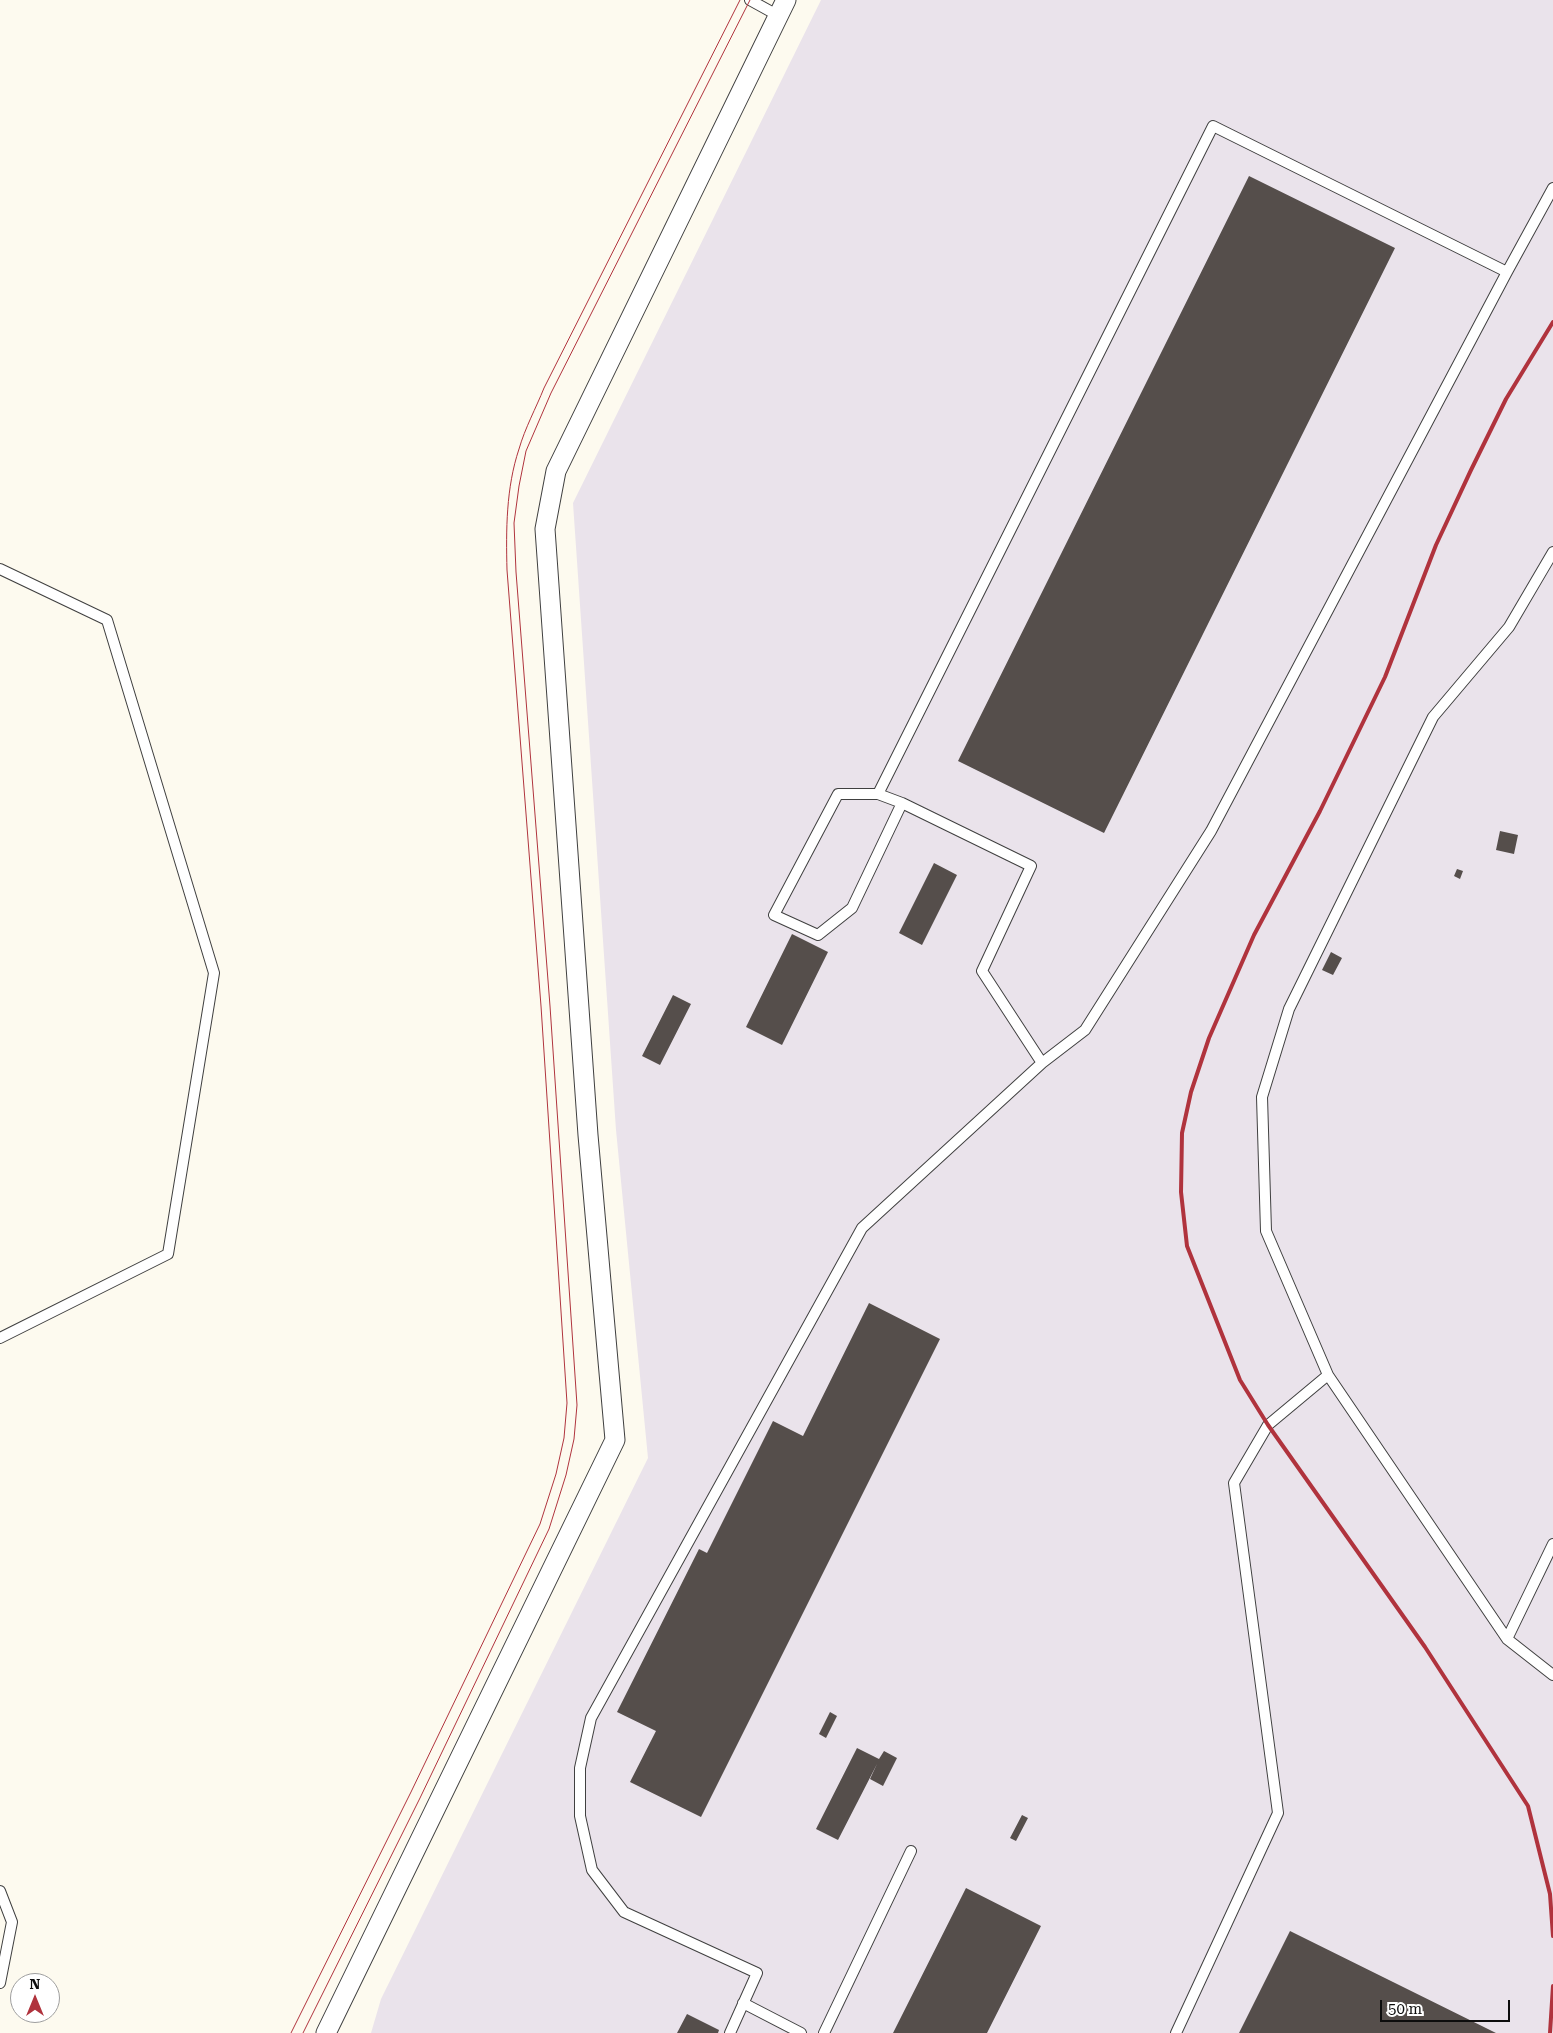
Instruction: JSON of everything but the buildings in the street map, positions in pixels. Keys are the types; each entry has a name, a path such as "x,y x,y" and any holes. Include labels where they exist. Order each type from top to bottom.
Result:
{"street":[{"path":"326,2033 615,1440 587,1125 545,529 556,471 782,8"}],"lane":[{"path":"750,0 782,8"},
{"path":"878,794 1213,126 1507,272"},
{"path":"730,2033 757,1973 624,1912 592,1870 580,1816 580,1768 591,1718 862,1228 1042,1062 1085,1030 1211,831 1553,188"},
{"path":"1553,552 1509,627 1433,717 1289,1009 1262,1097 1266,1231 1328,1375 1507,1638 1553,1675"},
{"path":"0,569 107,620 214,973 168,1254 0,1338"},
{"path":"902,803 852,908 818,935 774,915 838,794 878,794 902,803 1031,866 982,971 1042,1062"},
{"path":"1176,2033 1278,1813 1234,1483 1268,1425 1328,1375"},
{"path":"1507,1638 1553,1544"},
{"path":"824,2033 911,1851"},
{"path":"0,1891 12,1922 0,1983"},
{"path":"743,2003 801,2033"}],"shaded area":[{"path":"821,0 1553,0 1553,2033 371,2033 381,1999 648,1458 616,1130 573,503"}],"tram line":[{"path":"291,2033 411,1792 540,1524 556,1474 564,1438 567,1403 541,1006 507,570 509,494 521,441 544,388 740,0"},
{"path":"303,2033 420,1798 549,1529 566,1475 574,1439 577,1405 514,523 526,451 551,393 750,0"}],"railway":[{"path":"1553,322 1506,399 1471,470 1436,545 1385,677 1320,811 1254,935 1209,1038 1191,1092 1182,1133 1181,1192 1187,1246 1240,1380 1268,1425 1425,1647 1528,1806 1550,1894 1553,1936"},
{"path":"1550,2033 1553,1986"}]}
